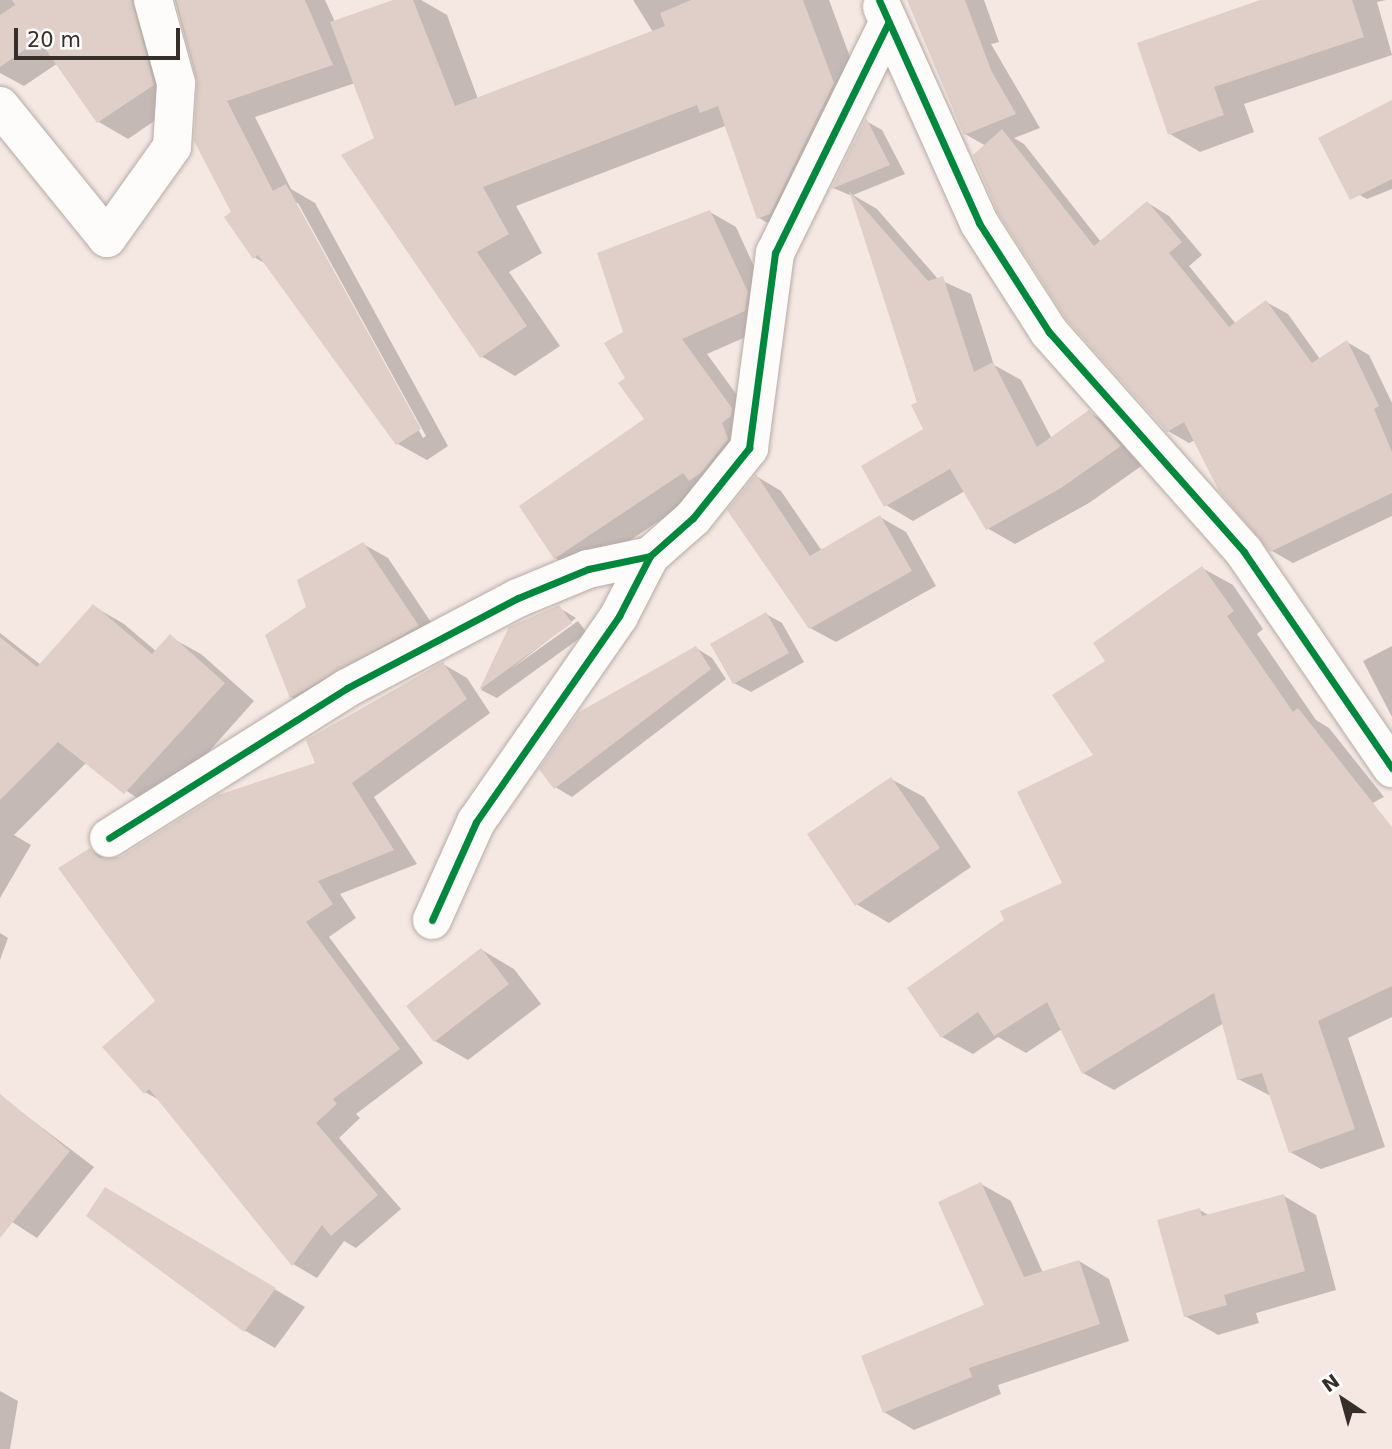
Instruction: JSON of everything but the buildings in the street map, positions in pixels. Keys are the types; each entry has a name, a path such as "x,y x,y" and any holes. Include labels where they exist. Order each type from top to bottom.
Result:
{"street":[{"path":"0,106 107,238 172,147 176,83 153,0"},
{"path":"432,920 476,822 619,616 650,556 693,518 749,448 775,253 884,12"},
{"path":"884,12 979,223 1049,332 1244,552 1392,768"},
{"path":"109,838 347,688 518,598 588,569 650,556"}],"cycle path":[{"path":"879,0 979,223 1049,332 1244,552 1392,768"},
{"path":"432,920 476,822 619,616 650,556 693,518 749,448 775,253 888,23"},
{"path":"109,838 347,688 518,598 588,569 650,556"}]}
